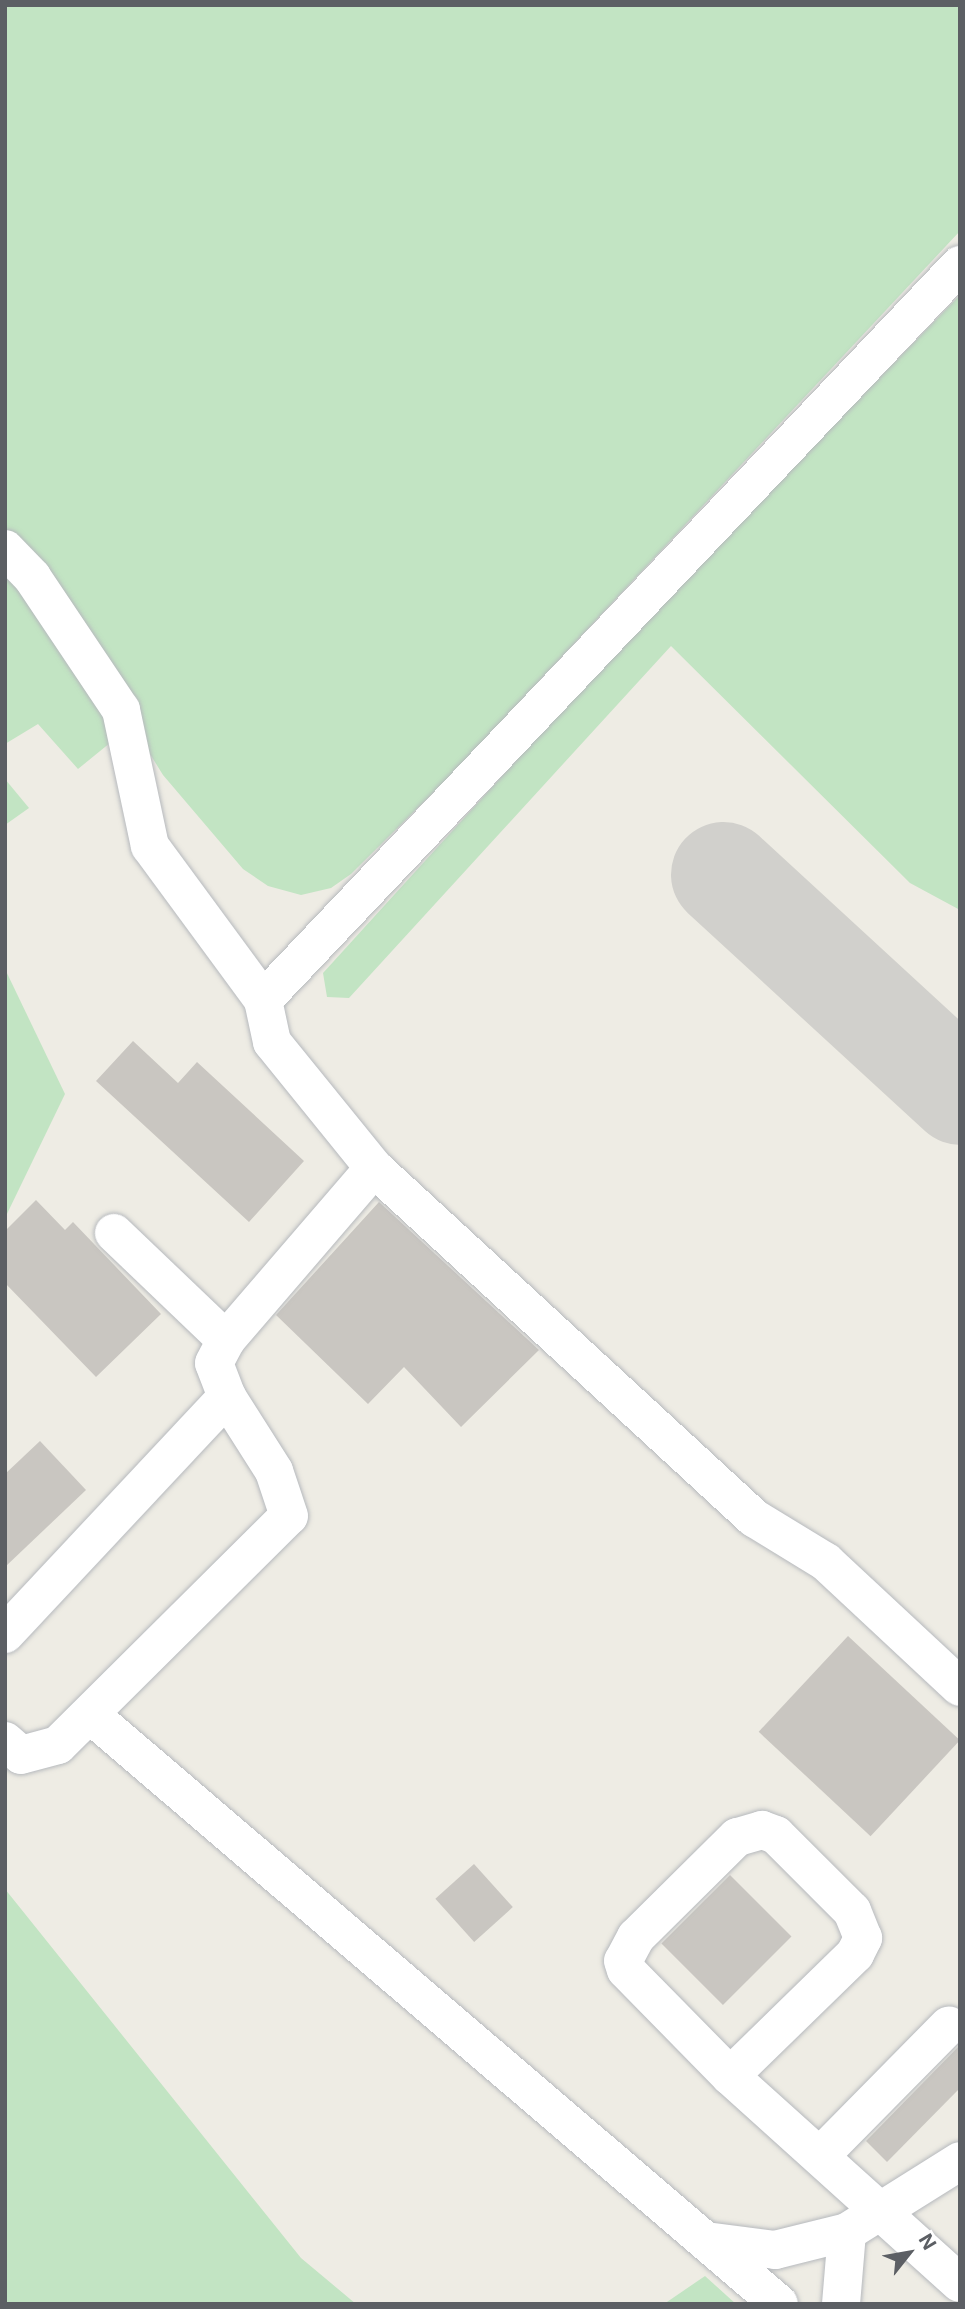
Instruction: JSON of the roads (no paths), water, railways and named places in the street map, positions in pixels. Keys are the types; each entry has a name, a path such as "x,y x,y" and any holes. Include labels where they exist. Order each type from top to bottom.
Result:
{"lane":[{"path":"263,1000 960,265"},
{"path":"5,549 32,577 121,710 150,846 263,1000 272,1042 374,1168 754,1518 826,1562 960,1687"},
{"path":"5,1741 21,1755 42,1754 92,1716 289,1516 274,1471 227,1398 214,1363 226,1340 374,1168"},
{"path":"114,1233 226,1340"},
{"path":"5,1634 227,1398"},
{"path":"92,1716 779,2304"},
{"path":"730,2076 855,1954 863,1938 852,1911 776,1835 762,1830 737,1838 636,1937 623,1961 631,1978 730,2076 883,2209 960,2283"},
{"path":"821,2155 949,2025"},
{"path":"706,2241 775,2250 847,2232 960,2161"},
{"path":"841,2304 847,2232"}]}
